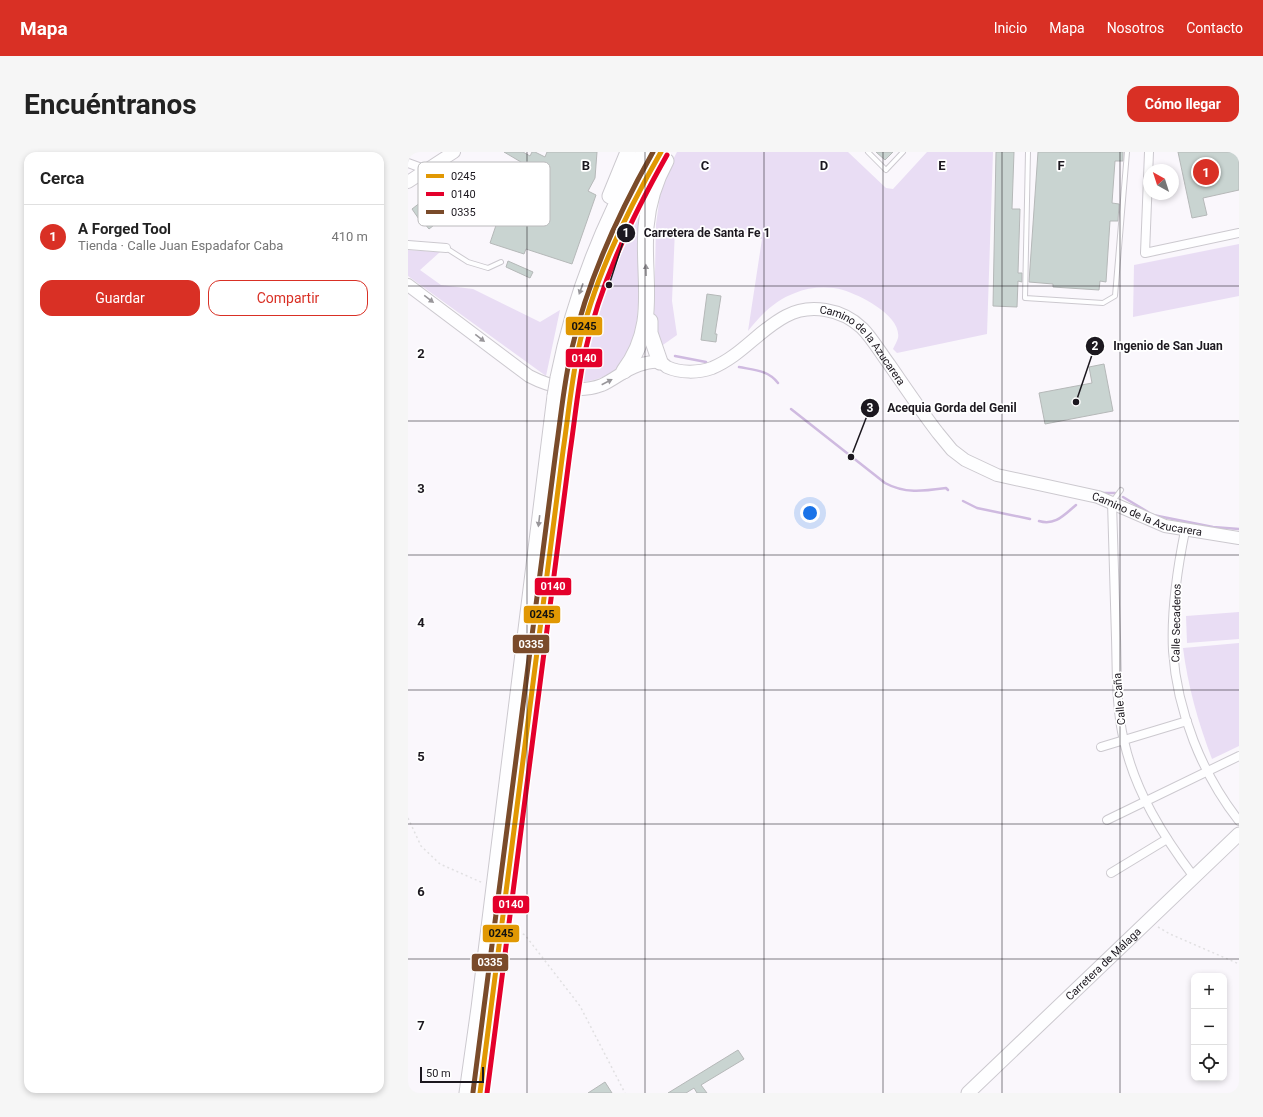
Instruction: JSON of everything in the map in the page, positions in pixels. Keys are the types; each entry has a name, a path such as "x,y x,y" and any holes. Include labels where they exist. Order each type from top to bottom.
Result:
{"highway":[{"path":"590,264 595,234 628,152"},
{"path":"480,1093 503,922 555,450 552,417 558,378 565,339 590,264 620,195 644,152"},
{"path":"467,1093 494,884 555,450 568,413 573,380 588,310 627,214 661,152"},
{"path":"624,371 638,350 646,324 646,226 654,189 670,152"},
{"path":"647,309 650,321 650,333 660,362"}],"main road":[{"name":"Carretera de Málaga","path":"968,1093 1239,834"}],"street":[{"path":"420,162 442,152"},
{"path":"439,162 454,152"},
{"path":"1150,152 1145,253 1239,233"},
{"path":"408,174 413,165"},
{"path":"408,182 418,175"},
{"path":"408,245 446,248"},
{"path":"408,284 529,376 543,383 565,388 588,389 601,385 624,371 644,363 660,362"},
{"name":"Camino de la Azucarera","path":"660,362 678,370 692,372 710,369 735,356 786,316 801,310 828,310 852,320 862,328 952,450 964,460 997,475 1072,490 1112,502 1142,518 1165,526 1186,531 1239,538"},
{"name":"Calle Caña","path":"1112,502 1117,683 1124,740 1133,769 1146,802 1167,839 1194,876"},
{"name":"Calle Secaderos","path":"1186,531 1174,595 1173,651 1177,682 1187,721 1208,771 1220,795 1239,821"},
{"path":"1101,747 1187,721"},
{"path":"1107,820 1239,756"},
{"path":"1111,873 1167,839"}],"lane":[{"path":"871,153 886,170 903,152"},
{"path":"1028,152 1025,298 1103,303 1115,296 1127,152"},
{"path":"446,248 468,262 488,268 501,262"},
{"path":"1112,502 1121,490"}],"path":[{"path":"408,818 421,846 440,864 483,883 494,884"},
{"path":"1148,921 1170,934 1239,964"},
{"path":"503,922 525,935 580,1006 625,1093"}],"shaded area":[{"path":"677,152 848,152 886,188 893,189 927,152 993,152 987,334 897,353 893,349 898,338 897,330 887,314 869,302 843,290 825,288 812,288 788,296 763,314 748,331 762,239 736,231 689,231 675,229 672,301 677,335 660,347 654,321 656,224 660,196 668,169"},
{"path":"643,207 637,315 632,346 625,360 615,370 601,378 582,382 589,340 605,285"},
{"path":"1239,244 1239,296 1133,317 1134,265"},
{"path":"408,250 440,252 420,270 441,285 473,289 540,322 560,310 546,376 408,276"},
{"path":"1239,612 1239,639 1187,643 1186,616"},
{"path":"1239,643 1239,746 1212,759 1194,704 1183,648"}],"building":[{"path":"504,152 523,152 530,156 532,152 535,152 545,157 547,152 597,152 595,178 588,191 596,195 572,264 526,249 524,254 490,243 496,226 550,226 550,162 521,162"},
{"path":"876,152 893,152 885,160"},
{"path":"996,152 1014,152 1012,209 1020,209 1018,273 1022,273 1022,282 1018,281 1017,307 993,306"},
{"path":"1038,152 1123,152 1123,161 1115,161 1112,203 1119,204 1118,221 1110,221 1106,282 1100,281 1099,290 1053,287 1053,284 1029,282"},
{"path":"1178,152 1239,152 1239,190 1203,198 1207,215 1192,218"},
{"path":"418,204 418,218 412,209"},
{"path":"508,261 533,272 530,278 506,267"},
{"path":"707,294 721,296 715,334 717,334 716,342 701,340"},
{"path":"1104,364 1113,411 1045,424 1039,393 1092,383 1089,367"},
{"path":"738,1050 744,1059 701,1085 707,1093 697,1093 694,1088 686,1093 668,1093"},
{"path":"605,1082 612,1093 588,1093"}],"waterway":[{"path":"675,356 706,362"},
{"path":"739,367 770,375 778,383"},
{"path":"791,409 885,483 900,489 915,491 946,488 948,490"},
{"path":"1102,493 1115,493"},
{"path":"1123,497 1148,512"},
{"path":"963,501 977,508 1030,519"},
{"path":"1039,521 1055,521 1076,505"},
{"path":"1153,515 1213,527 1239,529"}],"transit line":[{"name":"0335","path":"473,1092 569,360 586,297 605,247 640,175 653,152"},
{"name":"0245","path":"480,1093 571,388 578,351 584,325 601,274 635,199 661,152"},
{"name":"0140","path":"487,1093 578,389 585,352 599,301 618,251 667,155"}],"place":[{"name":"A Forged Tool","path":"1206,172"},
{"name":"Carretera de Santa Fe 1","path":"609,285"},
{"name":"Ingenio de San Juan","path":"1076,402"},
{"name":"Acequia Gorda del Genil","path":"851,457"}]}
